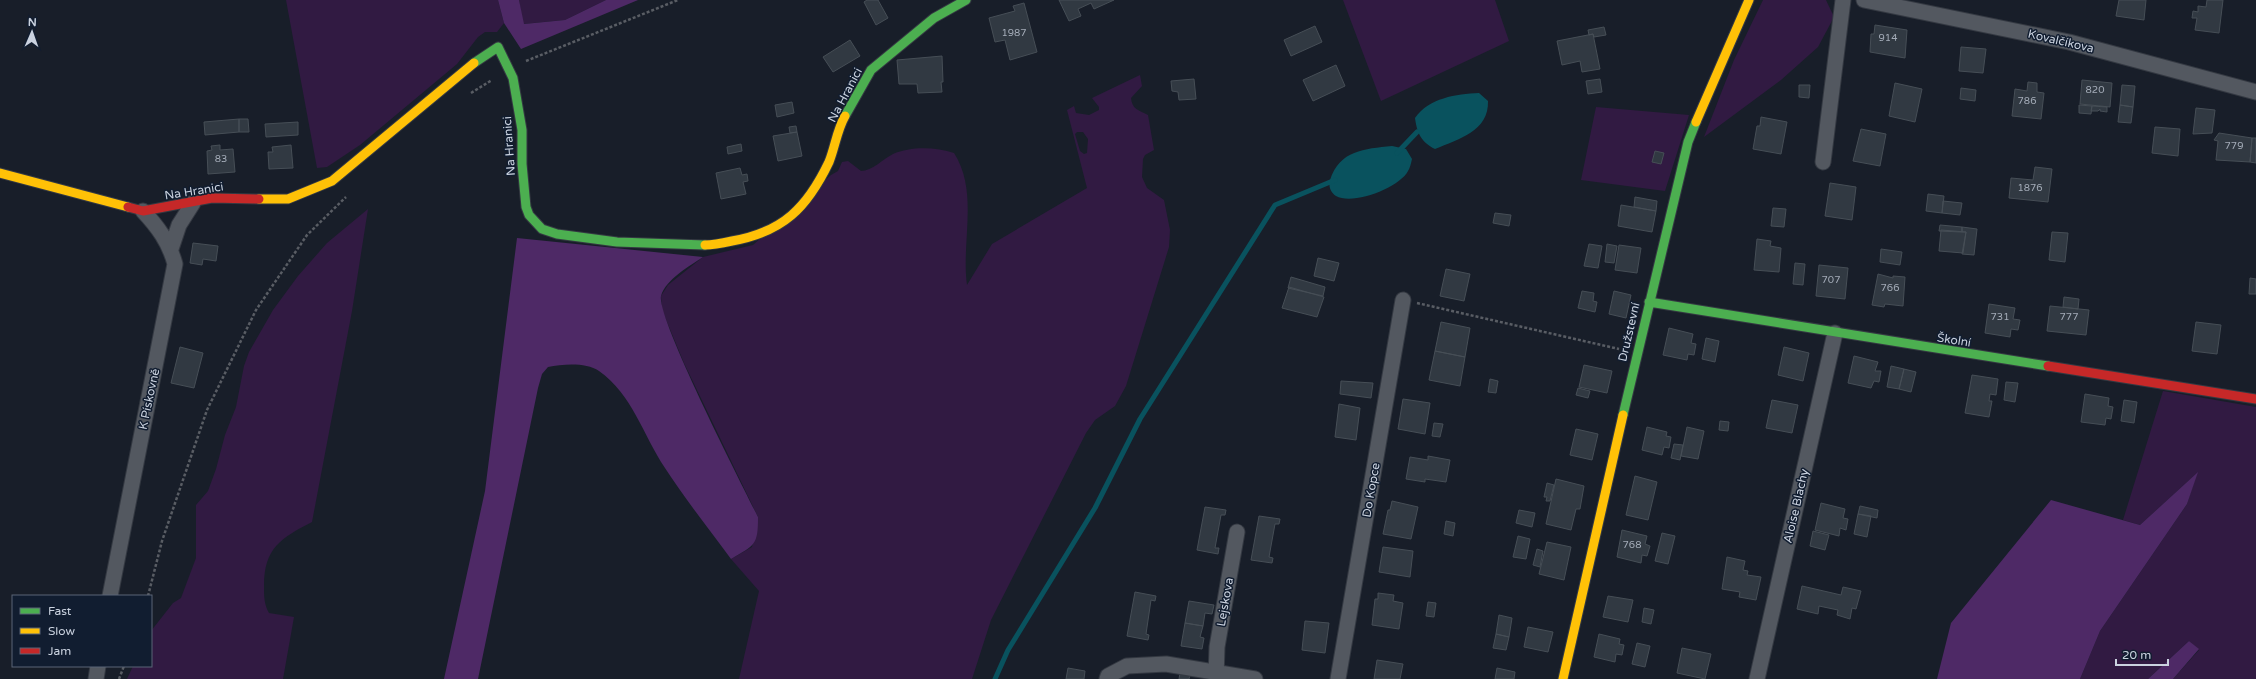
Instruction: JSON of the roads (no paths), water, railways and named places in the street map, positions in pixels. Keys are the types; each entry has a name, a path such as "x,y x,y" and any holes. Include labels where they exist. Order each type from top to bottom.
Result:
{"street":[{"name":"Na Hranici","path":"0,173 143,211 231,197 273,200 288,199 310,191 332,180 473,64 498,47 513,78 522,130 522,164 526,207 529,215 542,229 557,234 617,242 710,246 743,239 773,229 793,215 811,194 829,161 843,119 871,70 934,18 966,0"},
{"name":"Družstevní","path":"1562,679 1637,353 1688,142 1744,8 1749,0"},
{"path":"1823,162 1843,0"},
{"name":"Kovalčíkova","path":"1864,0 2069,42 2256,92"},
{"path":"171,249 179,225 193,203"},
{"name":"K Pískovně","path":"110,595 175,264 171,249 159,228 143,211"},
{"name":"Do Kopce","path":"1338,679 1403,300"},
{"name":"Školní","path":"1649,302 1835,333 2256,399"},
{"name":"Aloise Blachy","path":"1757,679 1835,333"},
{"name":"Lejskova","path":"1216,676 1217,647 1237,532"},
{"path":"1107,679 1108,676 1126,666 1166,664 1216,676 1255,679"},
{"path":"96,679 98,667"}],"water":[{"path":"1479,93 1488,101 1484,120 1478,127 1454,142 1435,149 1423,140 1417,128 1415,118 1421,111 1444,98"},
{"path":"1392,146 1406,149 1412,159 1408,171 1396,183 1386,189 1364,197 1353,199 1336,196 1330,189 1329,182 1334,170 1340,162 1347,157 1363,150"}],"waterway":[{"path":"1397,153 1417,132"},
{"path":"995,679 1008,650 1095,508 1140,419 1275,205 1335,180"}]}
